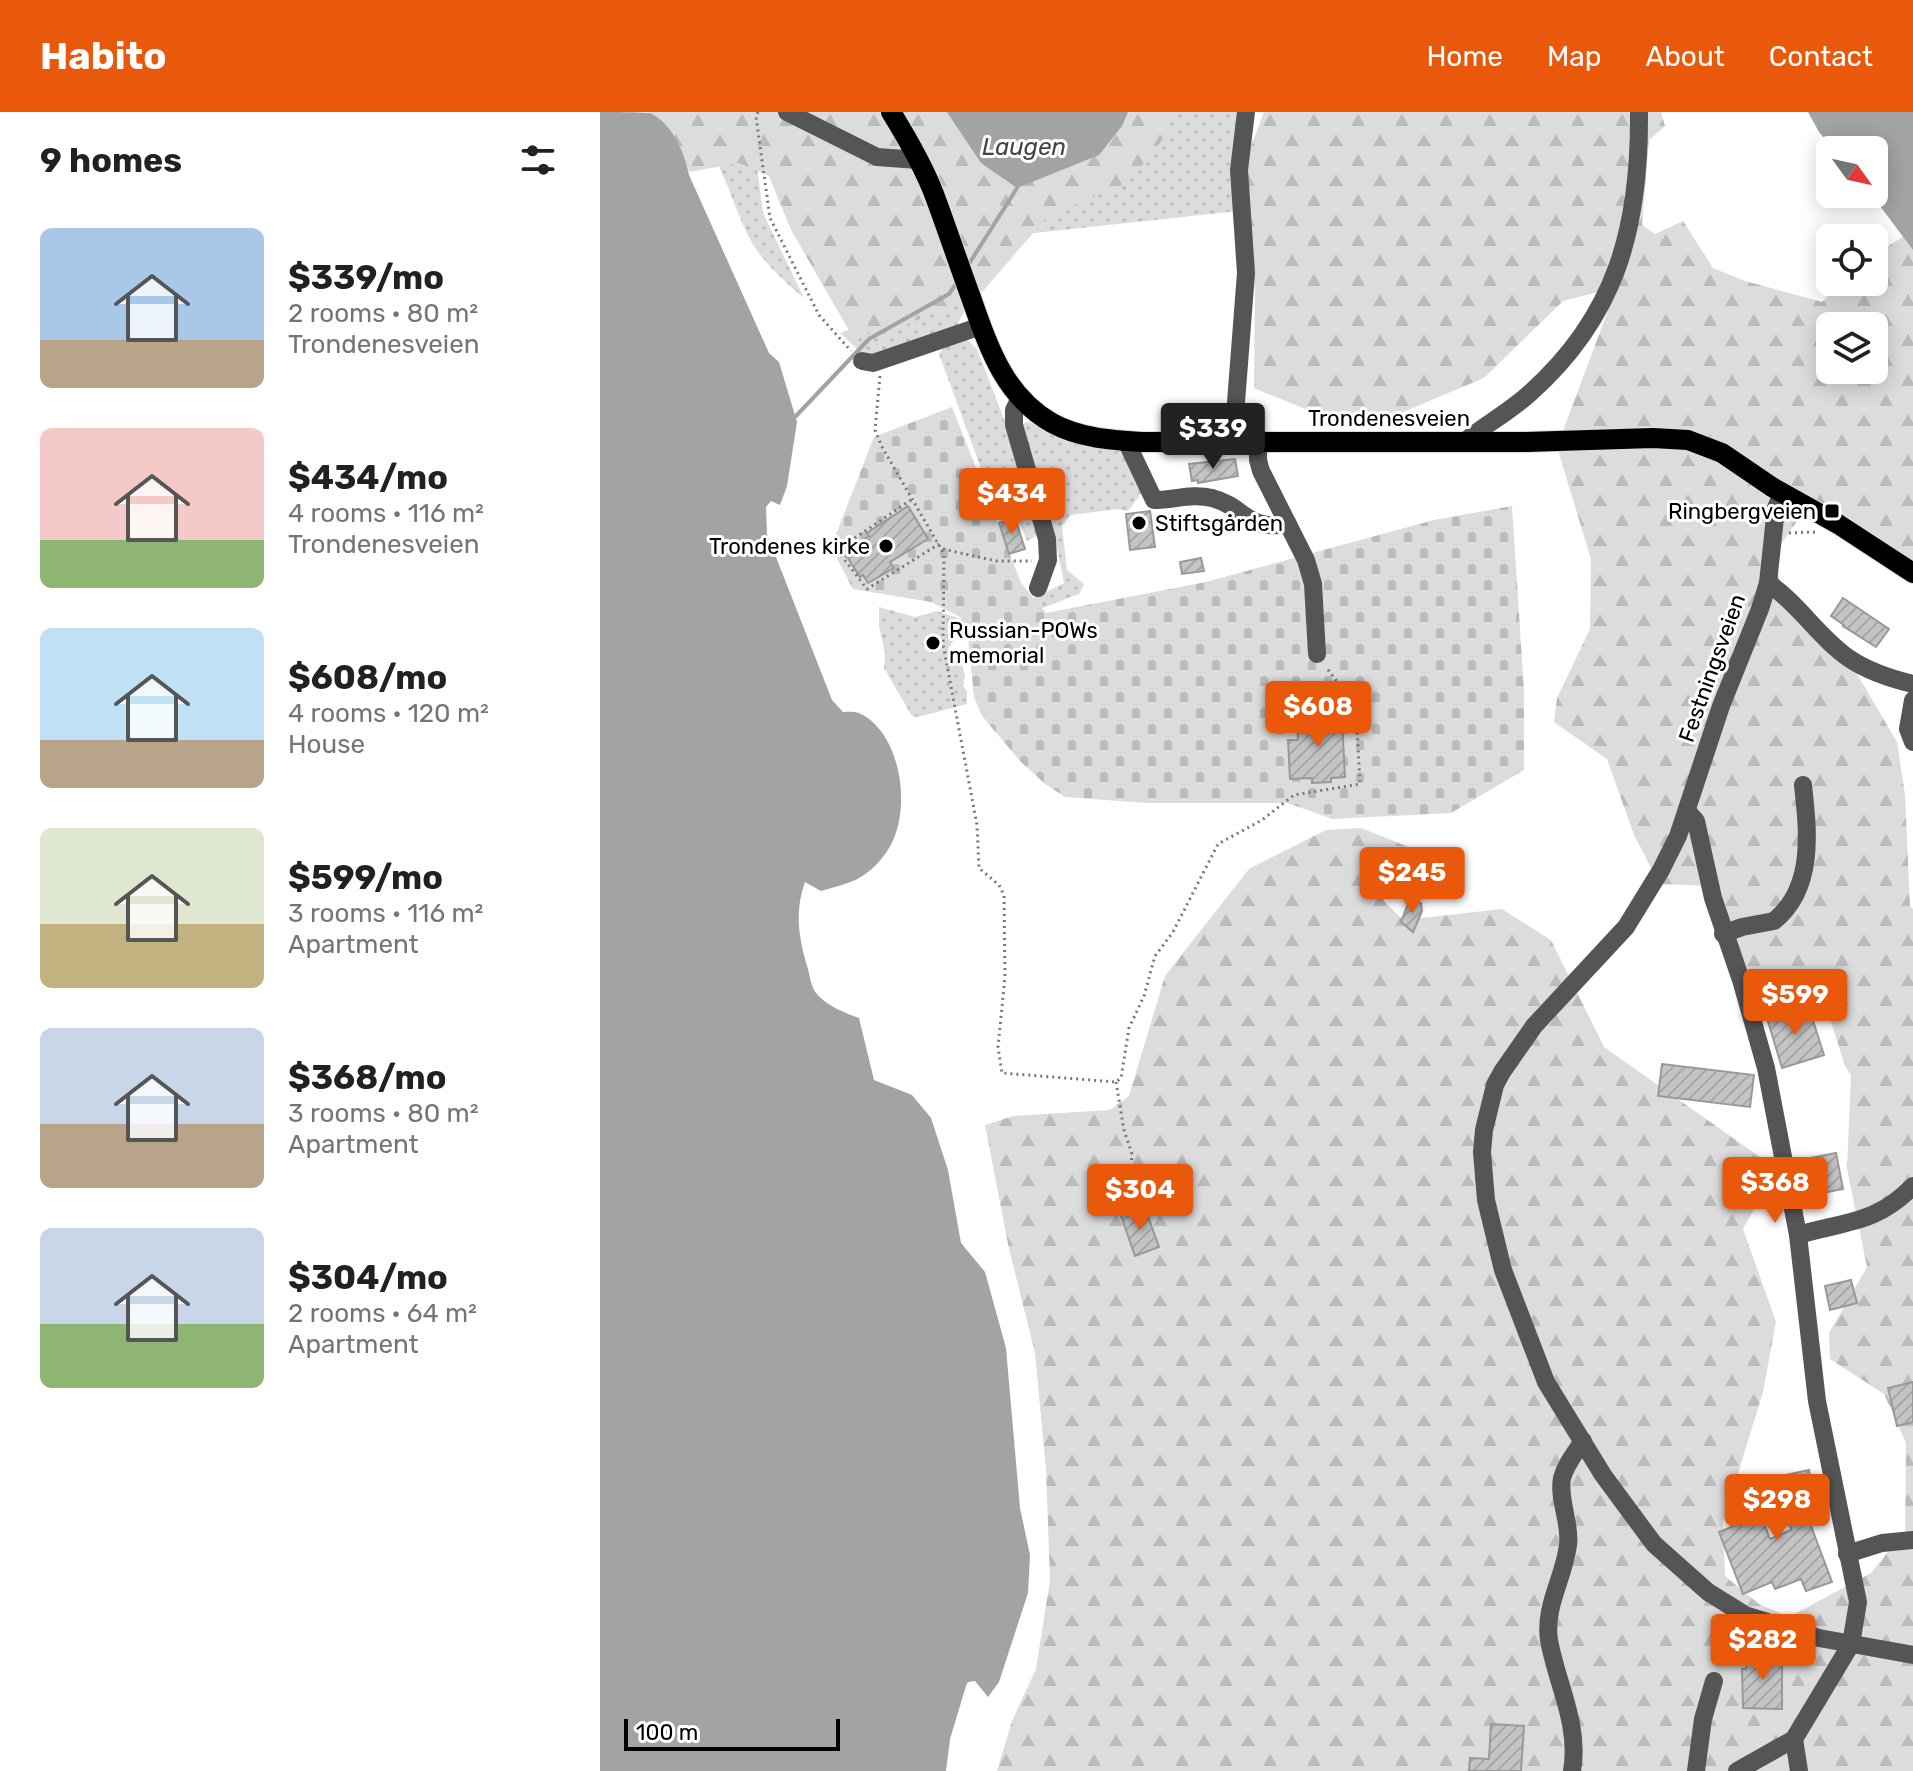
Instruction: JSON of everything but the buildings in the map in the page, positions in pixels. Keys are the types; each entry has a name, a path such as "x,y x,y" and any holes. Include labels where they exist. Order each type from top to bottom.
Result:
{"main road":[{"name":"Trondenesveien","path":"891,112 932,190 999,369 1020,398 1040,415 1067,430 1126,441 1677,439 1700,443 1722,453 1782,493"},
{"path":"1782,493 1913,573"}],"street":[{"path":"787,112 877,157 918,160"},
{"path":"1233,441 1246,273 1239,170 1246,112"},
{"path":"1464,442 1529,394 1567,355 1595,318 1629,230 1639,112"},
{"path":"872,360 981,326"},
{"path":"1020,398 1014,410 1014,425 1045,525 1048,560 1038,588"},
{"path":"1126,441 1154,500 1196,495 1223,502 1263,526 1288,524"},
{"path":"1258,441 1261,471 1306,560 1313,584 1317,654"},
{"name":"Festningsveien","path":"1782,493 1776,508 1768,583 1760,609 1721,706 1687,811 1661,870 1626,927 1534,1026 1495,1085 1482,1152 1486,1200 1503,1270 1546,1382 1603,1475 1654,1544 1708,1592 1745,1615 1819,1638 1913,1655"},
{"path":"1768,583 1784,594 1849,658 1913,684"},
{"path":"1913,700 1908,729 1913,742"},
{"path":"1723,934 1774,921 1792,899 1806,859 1807,823 1803,785"},
{"path":"1687,811 1696,821 1723,934 1741,980 1766,1068 1798,1235 1817,1401 1858,1602 1851,1644 1794,1739 1737,1771"},
{"path":"1798,1235 1856,1222 1886,1210 1913,1186"},
{"path":"1572,1771 1573,1724 1552,1653 1548,1627 1551,1603 1568,1545 1562,1478 1568,1462 1583,1441"},
{"path":"1847,1554 1882,1543 1913,1540"},
{"path":"1696,1771 1703,1719 1714,1681"},
{"path":"1794,1739 1799,1771"}],"path":[{"path":"758,112 756,117 770,218 819,315 841,341 872,360 875,430 943,549 943,644 977,825 979,868 999,885 1004,895 1005,977 998,1047 1002,1073 1116,1082 1121,1078 1129,1028 1144,996 1155,956 1173,932 1218,844 1262,820 1294,795 1360,784 1356,707 1317,654"},
{"path":"913,499 837,550 867,589 939,544"},
{"path":"1773,532 1815,533 1827,529 1832,521"},
{"path":"943,549 996,561 1048,560"},
{"path":"1116,1082 1124,1130 1132,1154 1129,1201"}],"green space":[{"path":"649,112 947,112 981,163 1122,126 1128,112 1171,112 1167,134 1129,182 1047,217 983,291 894,330 851,334 791,230 769,176 739,163 689,172 675,138"},
{"path":"738,112 751,121 763,213 804,298 772,268 752,242 706,143"},
{"path":"914,112 1240,112 1238,211 978,239"},
{"path":"1264,112 1661,112 1665,126 1649,140 1642,225 1655,234 1683,221 1713,268 1745,281 1822,302 1828,296 1888,296 1888,246 1904,236 1913,250 1913,569 1822,511 1798,520 1773,556 1787,604 1857,674 1897,742 1905,795 1910,906 1913,909 1913,1771 997,1771 1012,1721 1036,1669 1050,1580 1046,1469 1035,1353 1009,1249 985,1125 1013,1116 1110,1110 1129,1096 1165,976 1249,869 1326,830 1361,828 1416,850 1428,872 1383,900 1403,920 1502,909 1551,940 1604,1047 1777,1169 1743,1229 1776,1322 1763,1392 1723,1522 1725,1576 1759,1604 1789,1617 1871,1573 1905,1531 1906,1443 1884,1394 1830,1359 1829,1333 1867,1267 1847,1169 1851,1075 1845,1066 1826,1006 1790,989 1745,979 1712,886 1660,884 1634,835 1607,759 1554,722 1557,698 1590,629 1591,559 1557,447 1610,305 1598,292 1563,301 1484,378 1377,423 1332,420 1254,388 1255,292 1245,162"},
{"path":"958,290 964,312 957,325 866,357 840,333"},
{"path":"967,340 977,349 1007,427 1029,422 1068,441 1121,452 1139,482 1141,494 1128,511 1118,509 1070,515 1062,526 1067,570 1084,584 1079,594 983,631 956,637 948,649 951,656 961,661 967,704 918,717 912,716 884,668 879,607 915,617 937,611 980,625 1064,583 1053,527 1027,541 1017,516 1000,520 939,354 943,348"},
{"path":"952,407 1021,583 1046,613 1206,582 1434,520 1512,506 1524,691 1524,770 1451,813 1332,819 1288,803 1147,803 1065,797 1021,762 982,716 974,697 968,637 962,618 931,602 853,589 831,547 874,437"}],"water":[{"path":"600,112 650,113 671,131 769,353 779,362 797,422 787,486 780,505 771,501 766,507 767,534 832,700 843,712 859,713 874,723 884,736 898,769 901,787 899,823 887,852 872,869 852,882 821,891 805,882 799,926 814,990 830,1005 859,1018 874,1080 912,1095 931,1118 948,1170 961,1243 985,1272 1006,1348 1020,1508 1030,1555 1028,1593 999,1682 988,1697 975,1681 968,1682 966,1686 950,1739 946,1771 600,1771"},
{"name":"Laugen","path":"947,112 1128,112 1122,126 1099,155 1017,188 981,163"},
{"path":"1808,112 1913,112 1913,250 1882,208 1888,208 1888,136 1822,136"}],"waterway":[{"path":"967,267 1017,188"},
{"path":"796,416 869,339 949,294 958,281"}],"place":[{"name":"Ringbergveien","path":"1832,511"},
{"name":"Stiftsgården","path":"1139,523"},
{"name":"Trondenes kirke","path":"886,546"},
{"name":"Russian-POWs memorial","path":"933,643"}]}
